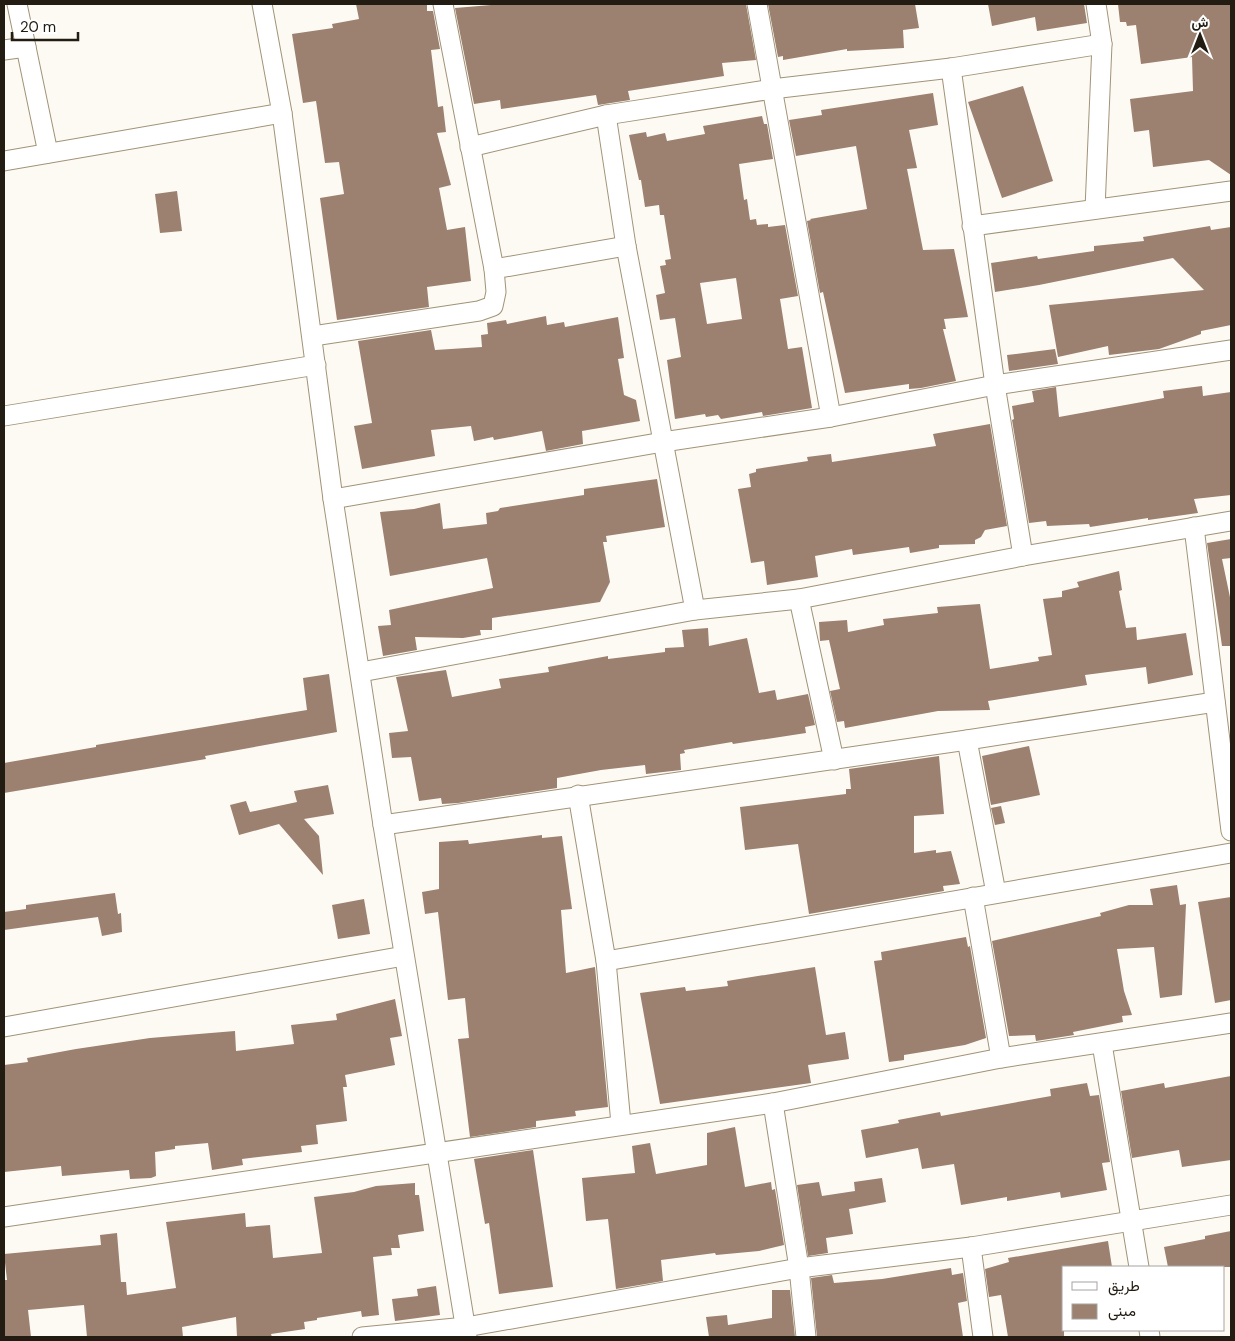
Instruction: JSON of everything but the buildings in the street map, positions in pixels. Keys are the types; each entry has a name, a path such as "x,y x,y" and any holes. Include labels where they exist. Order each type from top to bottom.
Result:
{"street":[{"path":"18,4 48,152"},
{"path":"266,4 313,336 333,499 404,956 439,1152 467,1332"},
{"path":"313,336 479,311 493,306 496,292 494,269 443,4"},
{"path":"757,4 831,417"},
{"path":"1095,209 1102,44 1096,4"},
{"path":"470,147 606,115 772,89 951,68 1102,44"},
{"path":"4,50 26,47"},
{"path":"951,68 995,385 1023,556"},
{"path":"4,161 282,113"},
{"path":"606,115 626,246 695,610"},
{"path":"972,226 1231,191"},
{"path":"494,269 626,246"},
{"path":"333,499 663,442 831,417 995,385 1231,350"},
{"path":"4,416 316,365"},
{"path":"361,672 695,610 799,599 1023,556 1231,521"},
{"path":"1194,527 1231,831"},
{"path":"799,599 834,760"},
{"path":"383,825 578,795 834,760 1215,702"},
{"path":"967,740 996,894"},
{"path":"578,795 606,961 621,1124"},
{"path":"606,961 1231,853"},
{"path":"974,897 1001,1058"},
{"path":"4,1027 404,956"},
{"path":"4,1217 621,1124 773,1104 1001,1058 1231,1023"},
{"path":"1102,1044 1138,1266"},
{"path":"773,1104 799,1268 806,1337"},
{"path":"362,1337 467,1332 799,1268 971,1247 1231,1205"},
{"path":"971,1247 983,1337"}]}
